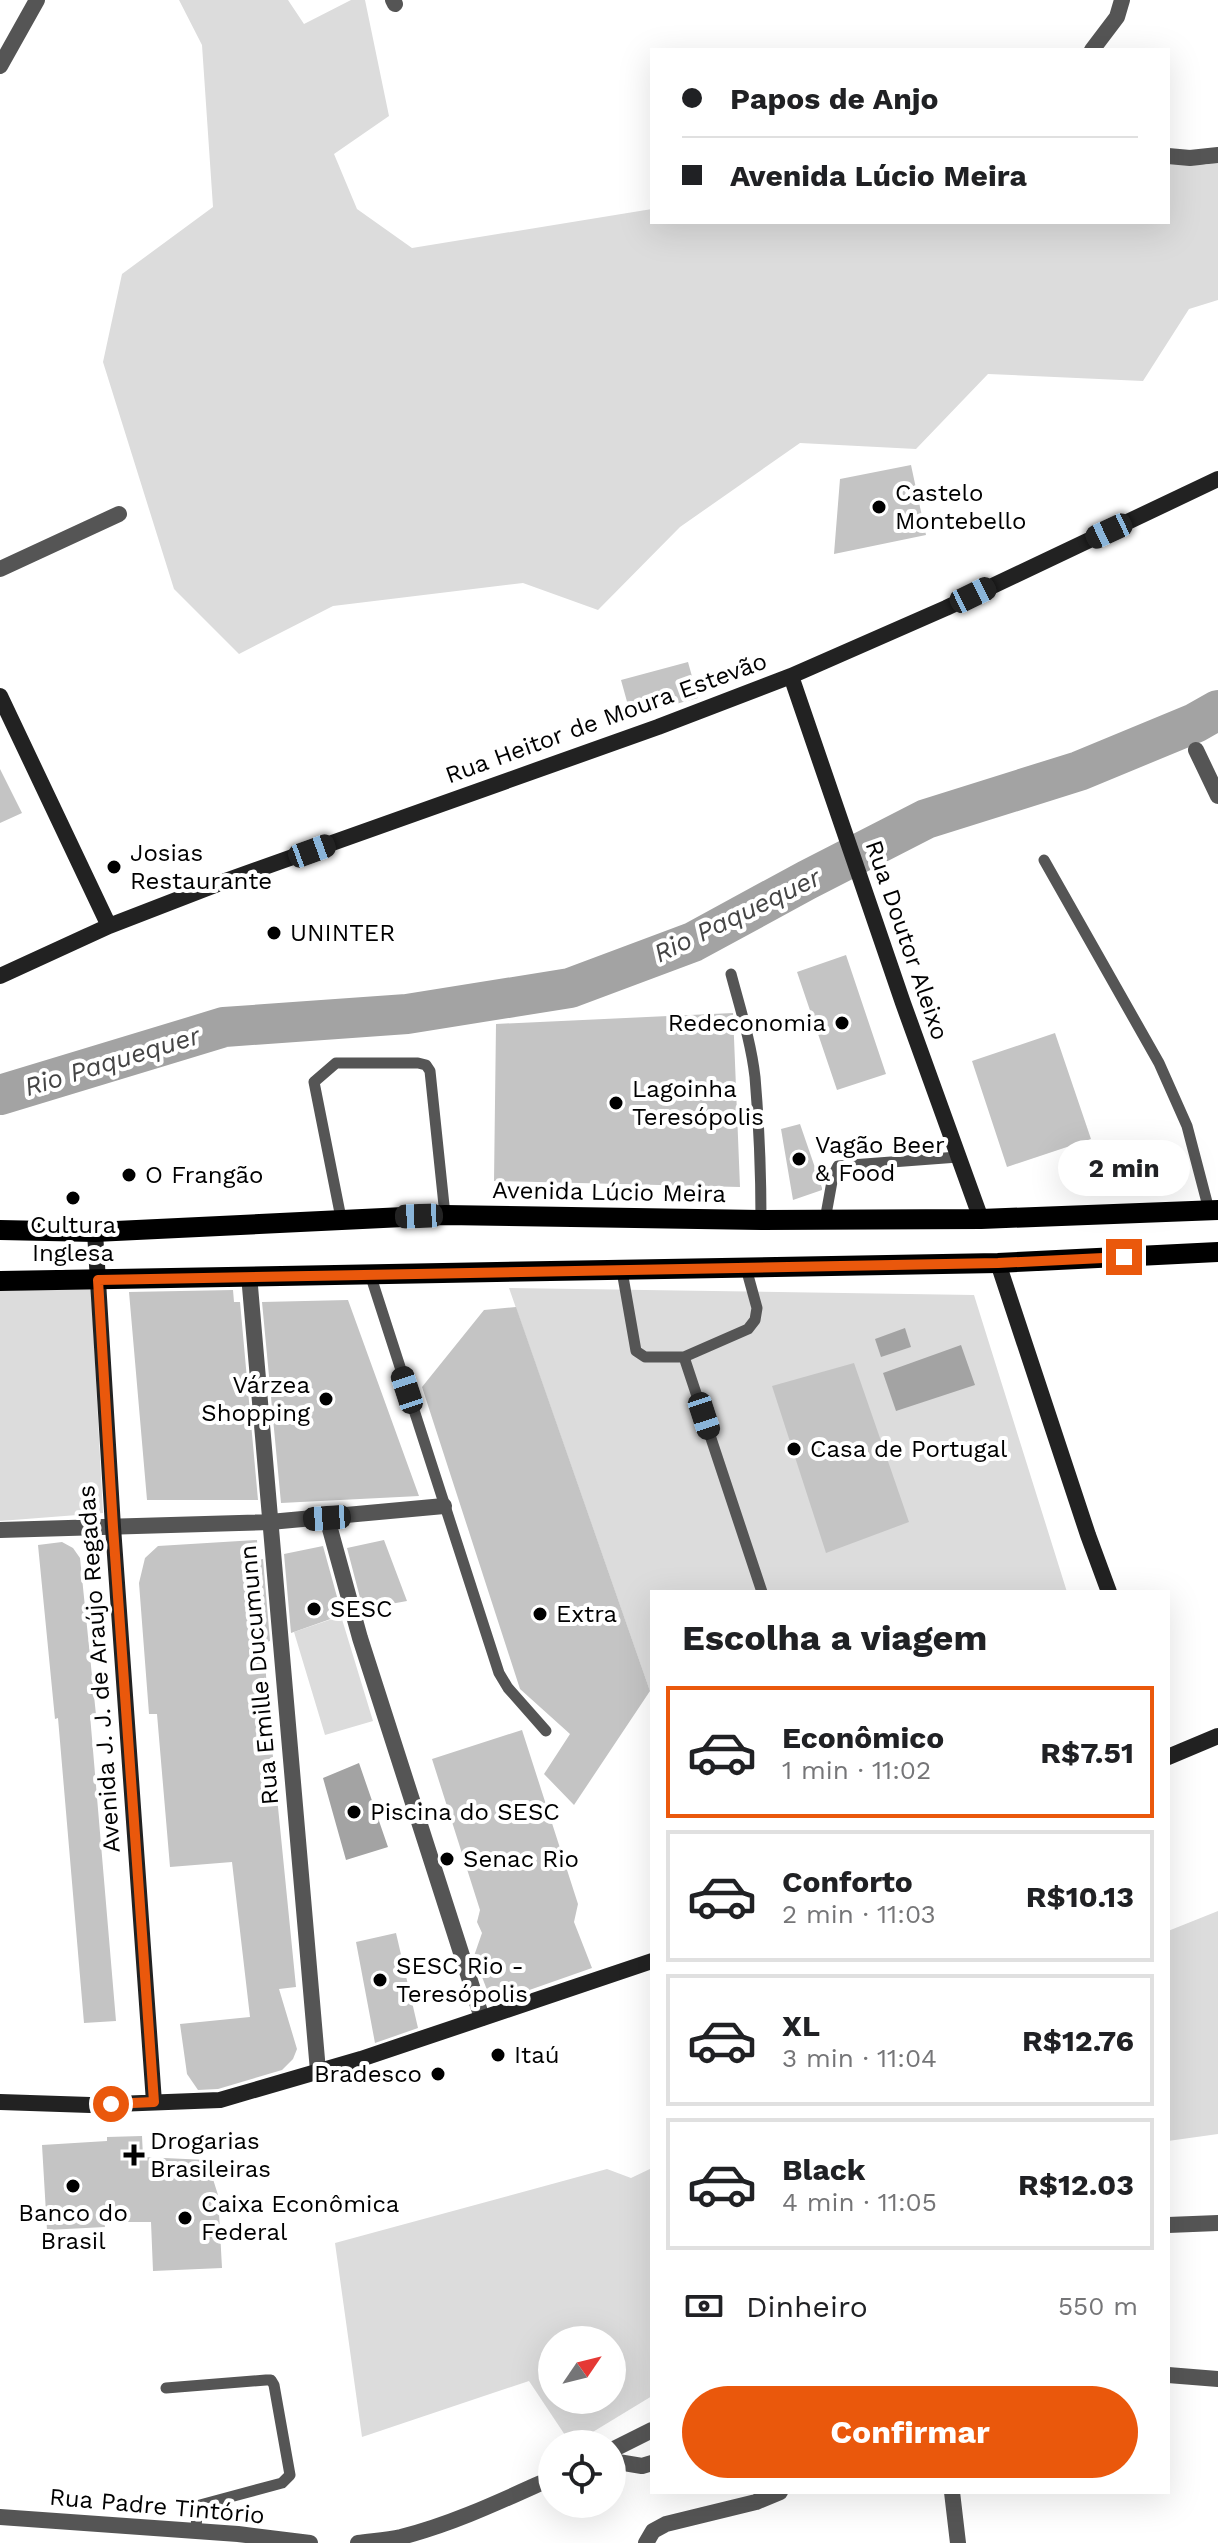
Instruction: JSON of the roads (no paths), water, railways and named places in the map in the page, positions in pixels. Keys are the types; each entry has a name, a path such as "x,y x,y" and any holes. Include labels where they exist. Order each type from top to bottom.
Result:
{"main road":[{"name":"Rua Heitor de Moura Estevão","path":"0,976 109,926 228,880 644,732 791,676 946,608 1218,479"},
{"name":"Rua Doutor Aleixo","path":"791,676 981,1219"},
{"path":"0,696 109,926"},
{"name":"Avenida Lúcio Meira","path":"0,1230 95,1232 445,1215 761,1220 981,1219 1214,1210"},
{"name":"Avenida J. J. de Araújo Regadas","path":"95,1232 154,2102"},
{"path":"0,1281 998,1263 1218,1252"},
{"path":"998,1263 1108,1590"},
{"path":"1170,1755 1218,1736"},
{"path":"0,2102 90,2105 220,2100 405,2045 650,1962"}],"street":[{"path":"0,66 37,0"},
{"path":"1094,48 1117,17 1122,0"},
{"path":"1170,156 1218,155"},
{"path":"0,569 119,514"},
{"path":"1196,750 1218,796"},
{"name":"Rua Emille Ducumunn","path":"249,1275 318,2071"},
{"path":"0,1530 270,1522 444,1506"},
{"path":"327,1518 360,1638 482,2018"},
{"path":"1170,2225 1218,2223"},
{"path":"1170,2375 1218,2379"},
{"path":"626,2443 650,2431"},
{"path":"626,2463 642,2466 650,2464"},
{"path":"358,2543 400,2540 538,2484"},
{"path":"646,2543 653,2531 666,2524 756,2502 775,2494"},
{"path":"952,2494 958,2543"},
{"name":"Rua Padre Tintório","path":"0,2517 196,2531 310,2543"}],"lane":[{"path":"1044,860 1159,1063 1187,1126 1214,1210"},
{"path":"731,974 755,1076 761,1220"},
{"path":"341,1218 314,1082 336,1063 426,1065 430,1071 445,1215"},
{"path":"825,1220 833,1176 838,1166 958,1157"},
{"path":"622,1271 636,1351 645,1357 684,1357 748,1329 755,1320 757,1308 746,1268"},
{"path":"370,1274 499,1673 508,1688 546,1731"},
{"path":"684,1357 761,1590"},
{"path":"166,2388 266,2380 271,2380 274,2385 290,2475 282,2483 200,2505 196,2531"}],"waterway":[{"name":"Rio Paquequer","path":"0,1095 224,1027 407,1014 570,988 693,942 926,819 1079,771 1195,723 1218,710"}],"place":[{"name":"Castelo Montebello","path":"879,507"},
{"name":"Josias Restaurante","path":"114,867"},
{"name":"UNINTER","path":"274,933"},
{"name":"Redeconomia","path":"842,1023"},
{"name":"Lagoinha Teresópolis","path":"616,1103"},
{"name":"Vagão Beer & Food","path":"799,1159"},
{"name":"O Frangão","path":"129,1175"},
{"name":"Cultura Inglesa","path":"73,1198"},
{"name":"Várzea Shopping","path":"326,1399"},
{"name":"Casa de Portugal","path":"794,1449"},
{"name":"SESC","path":"314,1609"},
{"name":"Extra","path":"540,1614"},
{"name":"Piscina do SESC","path":"354,1812"},
{"name":"Senac Rio","path":"447,1859"},
{"name":"SESC Rio - Teresópolis","path":"380,1980"},
{"name":"Itaú","path":"498,2055"},
{"name":"Bradesco","path":"438,2074"},
{"name":"Drogarias Brasileiras","path":"134,2155"},
{"name":"Banco do Brasil","path":"73,2186"},
{"name":"Caixa Econômica Federal","path":"185,2218"}]}
